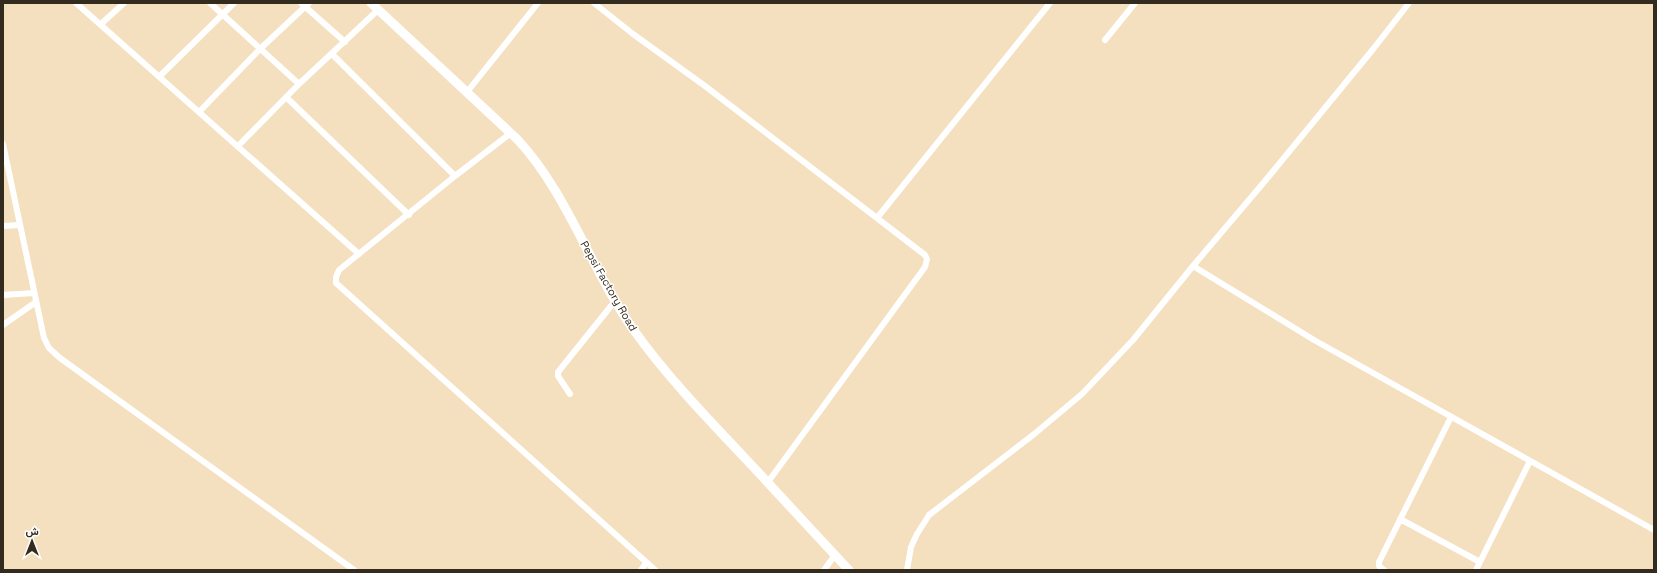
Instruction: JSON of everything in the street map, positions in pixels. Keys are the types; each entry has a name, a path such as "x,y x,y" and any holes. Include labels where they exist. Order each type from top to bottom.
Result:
{"main road":[{"name":"Pepsi Factory Road","path":"371,3 511,133 532,155 582,239 615,301 632,328 656,359 702,412 849,570"}],"street":[{"path":"76,3 359,254"},
{"path":"101,24 124,3"},
{"path":"210,3 299,84"},
{"path":"160,76 234,3"},
{"path":"467,92 538,3"},
{"path":"594,3 633,34 797,155 925,255 927,260 925,267 768,482"},
{"path":"877,218 1050,3"},
{"path":"1105,40 1135,3"},
{"path":"907,570 914,541 929,515 993,467 1086,389 1133,340 1192,266 1265,181 1374,48 1409,3"},
{"path":"199,112 305,4 345,42"},
{"path":"238,146 299,84 378,10"},
{"path":"332,54 455,176"},
{"path":"286,97 409,215"},
{"path":"511,133 455,176 409,215 339,270 336,276 336,283 655,570"},
{"path":"3,144 5,162 46,343 60,358 354,570"},
{"path":"3,226 20,225"},
{"path":"1192,266 1314,340 1654,530"},
{"path":"3,295 34,293"},
{"path":"570,394 558,376 558,372 615,301"},
{"path":"3,325 36,302"},
{"path":"1384,570 1379,566 1379,562 1451,417"},
{"path":"1476,570 1530,461"},
{"path":"1400,519 1480,562"},
{"path":"824,570 835,555"},
{"path":"641,570 646,563"}]}
